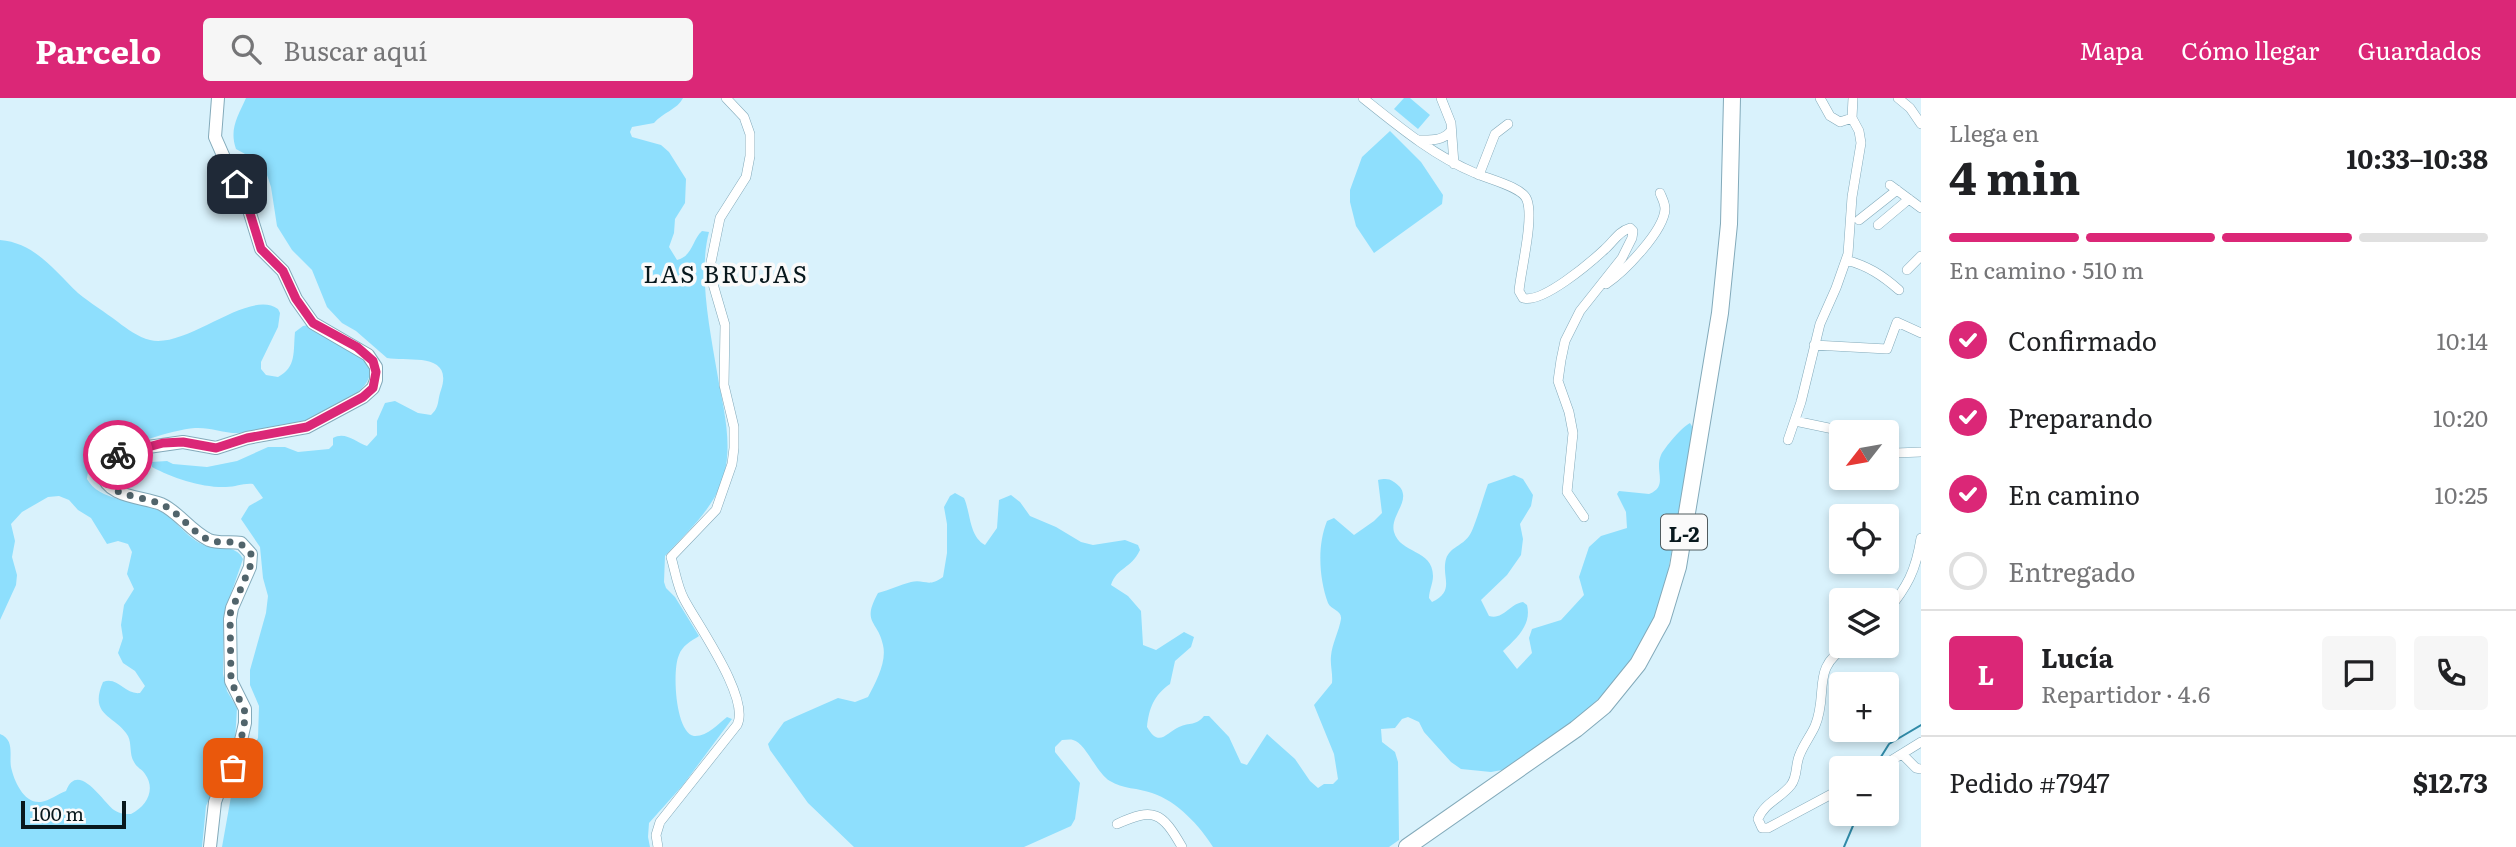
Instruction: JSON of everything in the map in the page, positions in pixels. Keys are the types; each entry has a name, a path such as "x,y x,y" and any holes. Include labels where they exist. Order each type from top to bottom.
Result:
{"highway":[{"name":"L-2","path":"1407,847 1598,712 1633,671 1662,620 1678,567 1720,313 1729,224 1732,98"},
{"name":"L-2","path":"1425,847 1582,737 1611,713 1647,669 1671,624 1688,569 1730,315 1739,225 1742,98"}],"main road":[{"path":"210,847 217,795 236,762 245,723 245,709 231,681 230,614 250,567 251,554 241,544 212,541 197,534 163,505 116,491 105,483 102,473 106,464 115,457 141,448 183,442 216,448 247,438 307,427 368,393 376,380 373,361 368,355 318,326 308,317 283,271 261,249 245,197 233,178 215,137 218,98"}],"street":[{"path":"1363,98 1454,164 1520,191 1526,197 1526,244 1519,291 1523,298 1541,296 1604,251 1623,231 1628,228 1632,230 1627,250 1601,287 1585,304 1565,341 1558,376 1573,433 1567,494 1584,517"},
{"path":"1441,98 1449,116 1454,164"},
{"path":"1819,98 1830,116 1840,122 1852,118"},
{"path":"1788,440 1820,324 1846,260 1861,143 1859,131 1852,118 1853,98"},
{"path":"1898,98 1910,108 1921,124"},
{"path":"658,847 656,835 660,822 737,725 741,714 737,698 714,649 682,594 671,557 716,510 732,464 734,448 734,427 724,385 725,325 713,284 711,261 720,218 746,177 750,134 744,117 726,99"},
{"path":"1479,175 1495,134 1508,124"},
{"path":"1418,140 1436,140 1450,132"},
{"path":"1859,220 1893,187 1921,208"},
{"path":"1601,287 1618,275 1654,234 1665,208 1660,193"},
{"path":"1878,225 1909,199"},
{"path":"1907,270 1921,256"},
{"path":"1846,260 1879,272 1899,289"},
{"path":"1814,345 1887,349 1897,322 1921,333"},
{"path":"1795,421 1829,428"},
{"path":"1899,453 1921,452"},
{"path":"1899,596 1908,585 1921,538"},
{"path":"1829,795 1768,828 1762,828 1758,819 1760,811 1791,785 1796,774 1798,757 1816,724 1827,662 1831,658"},
{"path":"1899,756 1921,742"},
{"path":"1902,754 1916,768 1921,769"},
{"path":"1117,824 1141,814 1153,815 1165,822 1182,847"}],"shaded area":[{"path":"246,98 683,98 654,123 632,127 630,132 632,137 661,145 669,152 686,179 685,203 675,219 669,247 677,260 686,255 702,231 709,232 705,265 706,302 725,414 727,456 721,484 710,504 665,556 664,582 699,636 682,649 677,662 677,700 683,724 688,732 699,736 712,730 727,717 732,719 683,785 649,823 650,847 222,847 232,791 258,738 259,706 250,685 250,670 268,596 260,547 241,519 249,506 263,498 253,484 217,487 198,484 160,471 152,467 151,462 167,461 207,467 237,461 268,447 285,447 298,452 329,449 333,445 333,438 337,436 350,438 367,446 377,435 377,421 385,403 395,401 418,413 431,415 437,406 443,378 441,369 435,364 387,358 356,331 342,323 327,307 312,270 292,250 277,226 266,172 258,161 236,149 234,129"},
{"path":"1404,98 1410,98 1430,115 1418,129 1394,109"},
{"path":"1390,131 1421,162 1443,195 1442,204 1374,253 1356,226 1350,190 1362,157"},
{"path":"0,240 24,246 34,252 83,297 146,339 165,340 182,336 251,306 266,305 278,309 280,313 278,327 261,362 261,369 266,375 278,377 284,373 293,358 295,332 308,325 351,349 366,361 369,367 369,377 355,395 329,411 304,421 237,433 200,428 185,429 103,455 94,462 89,471 87,479 100,492 156,509 198,542 209,547 231,549 243,559 224,614 223,674 227,691 237,708 235,741 206,806 202,847 0,847 0,734 10,744 11,767 17,785 35,802 66,791 71,783 77,780 84,781 114,810 131,814 145,802 150,785 145,774 132,759 128,736 105,714 99,702 103,682 113,681 135,693 140,693 145,686 135,671 123,663 118,653 123,638 121,625 124,605 134,589 127,574 132,552 128,544 118,541 107,544 91,518 69,500 59,496 48,497 22,512 11,524 15,541 12,557 17,575 16,585 0,620"},
{"path":"1690,423 1693,428 1666,583 1655,617 1641,646 1624,671 1582,713 1502,770 1491,772 1461,769 1451,762 1424,732 1419,722 1408,717 1402,719 1395,728 1381,729 1382,742 1395,752 1398,762 1399,840 1389,847 1213,847 1202,831 1179,808 1152,793 1110,781 1078,742 1062,740 1055,747 1055,752 1080,783 1075,819 1071,826 1024,847 854,847 808,803 770,750 768,744 784,722 838,698 855,702 868,697 880,672 884,652 881,637 872,621 873,603 878,593 911,582 930,583 943,577 947,553 944,507 950,496 955,493 964,498 973,530 985,545 997,528 999,500 1011,495 1030,516 1081,542 1093,545 1125,540 1138,545 1140,550 1133,561 1117,575 1111,585 1128,596 1141,611 1143,645 1156,650 1184,632 1194,637 1191,647 1175,661 1170,684 1153,702 1147,727 1155,737 1163,737 1179,727 1209,716 1229,737 1241,763 1247,765 1267,734 1295,759 1318,788 1324,784 1333,784 1338,779 1334,754 1314,705 1332,683 1332,651 1341,619 1340,614 1328,603 1321,573 1322,541 1327,521 1334,518 1354,535 1382,513 1378,480 1388,479 1394,482 1403,494 1403,500 1395,519 1394,532 1397,539 1422,556 1432,567 1433,579 1429,598 1432,602 1444,593 1446,559 1471,532 1488,484 1514,475 1523,479 1533,495 1531,506 1520,524 1523,539 1521,555 1507,575 1481,600 1489,616 1494,617 1518,603 1527,605 1525,625 1503,651 1517,669 1532,653 1529,638 1532,629 1561,620 1584,595 1579,577 1589,547 1601,536 1627,528 1626,512 1617,494 1619,491 1649,494 1655,491 1660,482 1661,455"}],"waterway":[{"path":"1882,756 1889,744 1921,725"},
{"path":"1844,847 1853,826"}],"way so far":[{"path":"118,455 106,464 102,473 109,487 163,505 197,534 212,541 236,542 245,546 251,554 250,567 230,614 231,681 246,714 233,768"}],"district":[{"name":"LAS BRUJAS","path":"726,272"}],"route":[{"path":"118,455 163,443 183,442 216,448 247,438 307,427 363,397 373,388 376,380 376,366 373,361 357,347 313,323 296,299 283,271 261,249 245,197 237,184"}]}
